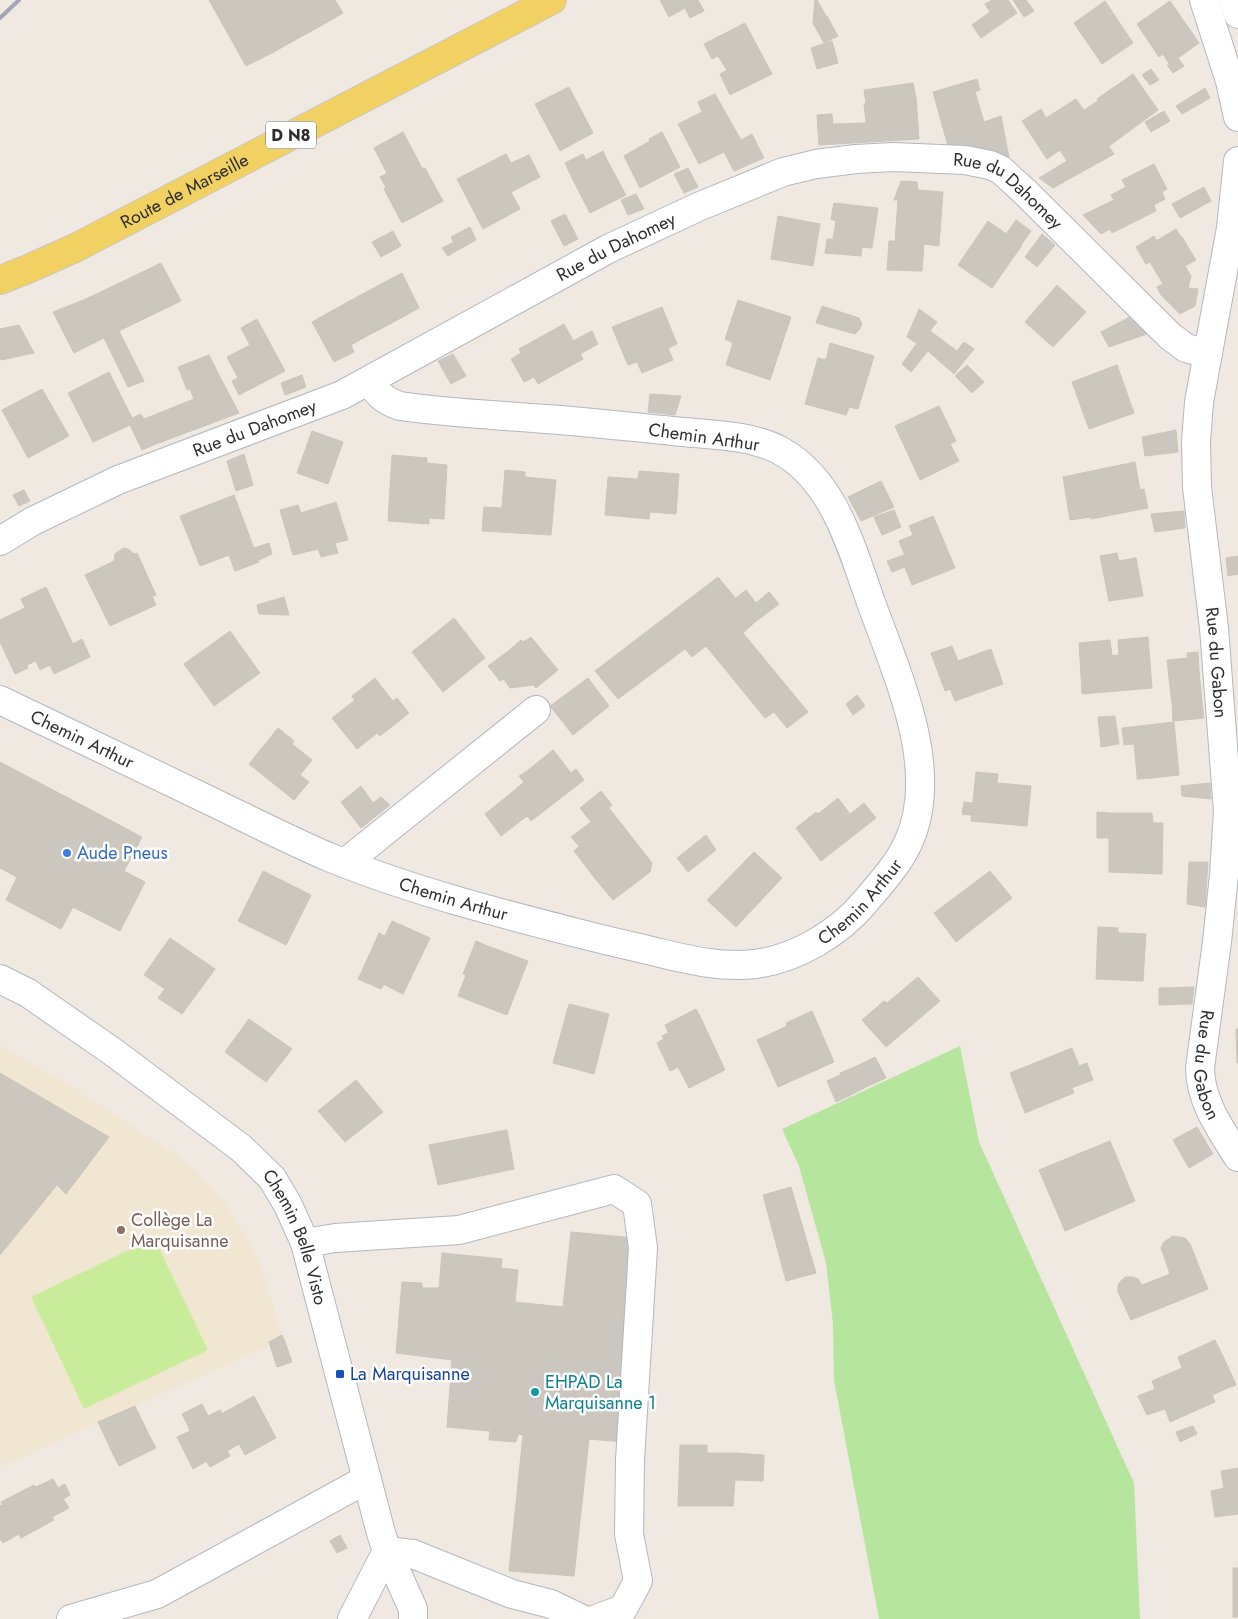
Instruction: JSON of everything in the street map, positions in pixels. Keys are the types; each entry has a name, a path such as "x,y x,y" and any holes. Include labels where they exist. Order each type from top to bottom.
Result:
{"main road":[{"name":"Route de Marseille","path":"0,280 75,248 552,0"}],"street":[{"path":"1204,0 1230,81 1238,117"},
{"path":"1233,0 1238,14"},
{"name":"Rue du Dahomey","path":"0,541 33,521 118,480 342,396 608,249 698,206 765,178 816,164 893,157 965,160 990,165 1001,170 1026,192 1170,336 1186,348 1208,354"},
{"name":"Rue du Gabon","path":"1238,161 1231,228 1197,417 1197,486 1233,793 1228,810 1224,875 1200,1080 1202,1091 1212,1113 1238,1157"},
{"name":"Chemin Arthur","path":"0,700 304,846 345,863 447,897 606,940 701,962 738,965 753,964 778,959 807,947 834,930 859,909 902,855 909,841 917,815 920,769 916,738 886,646 846,535 830,502 807,472 783,452 770,446 730,437 400,406 387,402 382,398 370,380"},
{"path":"345,863 536,710"},
{"name":"Chemin Belle Visto","path":"0,979 28,993 97,1042 241,1148 272,1178 288,1205 305,1243 367,1479 400,1552 413,1609 413,1619"},
{"path":"305,1243 335,1238 459,1230 614,1189 637,1204 643,1248 630,1460 629,1534 638,1581 622,1609 596,1619"},
{"path":"71,1619 157,1594 367,1479"},
{"path":"352,1619 400,1552 512,1594 551,1604 582,1619"}],"shaded area":[{"name":"Collège La Marquisanne","path":"0,1046 68,1084 191,1165 224,1201 259,1259 282,1335 269,1342 270,1345 0,1467"}],"green space":[{"path":"960,1046 979,1142 1134,1483 1140,1619 879,1619 834,1380 833,1324 826,1263 799,1166 782,1129"},
{"path":"154,1238 208,1350 84,1409 31,1297"}],"building":[{"path":"209,0 335,0 343,13 317,28 300,22 295,40 277,35 272,53 246,66"},
{"path":"660,0 681,0 685,8 669,17"},
{"path":"681,0 698,0 704,11 690,18"},
{"path":"815,0 817,0 826,16 813,23"},
{"path":"992,0 1008,0 1017,13 981,38 972,25 990,12 985,4"},
{"path":"1013,0 1026,0 1034,11 1024,17"},
{"path":"1105,1 1133,43 1102,64 1074,23"},
{"path":"1170,1 1199,43 1178,58 1184,66 1173,73 1167,65 1170,65 1163,54 1159,57 1137,24"},
{"path":"827,16 838,36 824,43 813,23"},
{"path":"300,22 317,28 295,40"},
{"path":"745,23 772,74 730,95 720,74 727,70 718,56 712,59 704,44"},
{"path":"277,35 295,40 272,53"},
{"path":"832,41 838,63 817,69 811,48"},
{"path":"1151,69 1159,80 1150,85 1142,75"},
{"path":"1133,74 1158,110 1109,146 1084,110"},
{"path":"977,79 980,90 975,92 984,122 1001,116 1009,157 991,150 948,146 933,92"},
{"path":"913,83 916,98 866,104 864,90"},
{"path":"569,87 593,133 560,151 535,104"},
{"path":"1205,88 1210,98 1182,114 1176,106"},
{"path":"715,94 741,140 752,134 764,158 734,171 724,152 699,164 678,124 702,112 698,102"},
{"path":"916,98 919,139 819,145 817,115 832,114 833,124 866,123 864,104"},
{"path":"1076,99 1114,154 1053,188 1039,178 1067,161 1060,150 1047,159 1022,121 1041,109 1046,118"},
{"path":"1164,111 1170,121 1151,132 1145,122"},
{"path":"403,132 422,168 425,168 443,201 402,223 384,189 386,187 380,177 387,173 374,148"},
{"path":"662,132 680,167 640,188 624,156"},
{"path":"603,151 607,160 590,168 586,160"},
{"path":"506,154 511,163 529,155 540,177 511,192 520,209 483,229 457,179"},
{"path":"583,154 590,168 572,178 565,163"},
{"path":"607,160 626,195 590,213 572,178"},
{"path":"1154,164 1167,189 1162,192 1165,199 1154,205 1156,211 1112,233 1110,229 1101,234 1083,215 1114,200 1111,195 1126,187 1122,180"},
{"path":"688,168 698,187 684,193 674,174"},
{"path":"901,181 917,182 918,190 943,192 939,246 924,244 922,271 887,270 889,241 895,241 898,200 894,200"},
{"path":"1204,187 1211,201 1180,218 1172,204"},
{"path":"636,194 644,209 628,215 621,200"},
{"path":"834,203 878,208 872,248 862,247 861,256 825,253 827,239 833,239 836,221 831,219"},
{"path":"565,214 578,239 564,246 551,221"},
{"path":"778,216 820,224 813,266 771,259"},
{"path":"1016,220 1031,231 1021,245 1006,234"},
{"path":"988,221 1022,245 992,288 958,265"},
{"path":"470,227 476,240 458,250 451,237"},
{"path":"1176,229 1181,237 1161,249 1156,241"},
{"path":"393,231 401,246 381,257 372,242"},
{"path":"1042,234 1055,245 1037,267 1025,257"},
{"path":"1154,236 1161,249 1182,237 1196,260 1185,266 1191,276 1188,288 1198,289 1195,306 1180,314 1161,295 1157,287 1163,284 1150,262 1146,264 1136,247"},
{"path":"454,242 458,250 448,256 442,248"},
{"path":"161,263 181,301 104,338 86,299"},
{"path":"402,273 419,308 388,325 370,290"},
{"path":"1057,285 1086,312 1053,347 1025,322"},
{"path":"370,290 388,325 365,337 346,303"},
{"path":"86,299 104,338 74,353 53,312"},
{"path":"738,300 791,317 770,380 726,365 733,343 725,339"},
{"path":"346,303 365,337 351,345 354,352 334,362 312,322"},
{"path":"822,306 859,318 862,324 859,330 855,334 816,323"},
{"path":"662,307 677,344 668,348 673,360 642,373 637,362 628,365 612,327"},
{"path":"919,309 937,322 930,331 957,351 964,342 974,349 954,374 928,351 907,337"},
{"path":"1130,317 1147,334 1109,347 1101,332"},
{"path":"257,319 285,371 239,395 232,381 238,378 227,357 250,345 241,328"},
{"path":"564,324 583,359 538,384 519,349"},
{"path":"19,325 34,353 1,360 0,329"},
{"path":"119,331 144,381 128,387 104,338"},
{"path":"592,331 598,344 580,354 573,341"},
{"path":"830,343 874,356 858,409 849,407 846,415 805,404 818,358 826,360"},
{"path":"917,343 928,351 911,372 902,364"},
{"path":"521,353 534,377 524,382 511,359"},
{"path":"453,354 466,376 451,384 438,361"},
{"path":"209,355 220,377 187,390 178,367"},
{"path":"967,365 984,382 972,393 955,376"},
{"path":"1117,365 1134,413 1089,429 1072,382"},
{"path":"109,372 132,418 141,414 156,444 142,450 130,425 93,442 68,393"},
{"path":"302,375 306,387 285,395 281,383"},
{"path":"220,377 239,413 156,444 144,419 194,399 190,389"},
{"path":"42,389 69,436 28,458 2,410"},
{"path":"650,394 681,396 675,415 648,412"},
{"path":"939,406 956,441 950,444 959,461 920,480 895,426"},
{"path":"1176,430 1178,452 1145,456 1142,437"},
{"path":"312,431 343,442 328,484 297,473"},
{"path":"244,454 253,485 236,491 227,461"},
{"path":"392,455 427,458 427,463 447,465 444,519 429,518 429,524 388,521"},
{"path":"1135,462 1140,490 1144,489 1148,508 1091,519 1091,517 1070,520 1063,477"},
{"path":"505,470 525,472 525,477 556,480 551,535 482,531 484,507 502,508"},
{"path":"639,471 679,474 676,514 650,512 649,519 605,515 608,477 638,479"},
{"path":"881,481 894,507 861,521 848,497"},
{"path":"24,490 30,501 19,506 13,495"},
{"path":"234,495 259,562 235,571 229,555 200,566 180,516"},
{"path":"336,502 348,540 335,543 338,553 321,557 318,549 293,555 280,510 298,505 301,513"},
{"path":"894,510 901,527 882,535 874,517"},
{"path":"1184,511 1185,528 1155,532 1151,514"},
{"path":"933,516 937,525 913,535 909,526"},
{"path":"937,525 955,568 912,585 904,565 908,563 899,541"},
{"path":"269,543 272,554 259,560 254,548"},
{"path":"123,548 128,549 134,554 137,553 156,595 152,596 156,605 110,626 85,575 114,561 115,554"},
{"path":"1117,553 1119,561 1136,558 1143,596 1109,601 1100,556"},
{"path":"904,555 908,563 904,565 905,567 892,572 887,561"},
{"path":"1238,556 1238,574 1228,576 1226,558"},
{"path":"718,577 755,622 743,633 808,712 787,728 774,712 765,718 706,646 692,657 685,649 618,699 595,671"},
{"path":"46,587 73,644 82,639 90,657 54,674 46,656 27,665 28,668 15,674 0,642 12,635 4,618 25,608 21,599"},
{"path":"746,590 756,603 769,592 779,604 755,622 736,598"},
{"path":"284,597 289,615 259,614 257,605"},
{"path":"4,618 12,635 0,641 0,620"},
{"path":"454,618 485,658 443,692 412,652"},
{"path":"230,631 260,673 214,706 184,664"},
{"path":"531,637 558,670 536,688 507,652 521,640 523,642"},
{"path":"1148,637 1152,688 1082,694 1080,659 1119,655 1118,640"},
{"path":"1110,640 1112,656 1080,659 1079,643"},
{"path":"952,646 958,661 991,649 1003,684 955,701 947,681 942,683 931,653"},
{"path":"507,652 534,685 510,688 504,679 500,681 488,666"},
{"path":"1198,652 1199,671 1189,672 1187,653"},
{"path":"46,656 50,665 40,670 36,661"},
{"path":"1188,658 1189,672 1199,671 1202,701 1172,704 1167,660"},
{"path":"375,678 381,686 358,705 352,696"},
{"path":"588,678 609,706 573,735 550,706"},
{"path":"947,681 951,689 945,691 942,683"},
{"path":"381,686 393,701 397,698 409,713 380,736 377,733 357,749 332,718 355,700 358,705"},
{"path":"857,695 865,706 853,715 846,704"},
{"path":"1202,701 1204,718 1173,721 1172,704"},
{"path":"1115,716 1119,744 1101,747 1098,717"},
{"path":"1174,722 1179,775 1152,778 1152,774 1137,775 1134,744 1124,745 1122,728"},
{"path":"278,728 294,741 292,744 312,760 300,775 309,782 294,800 249,764"},
{"path":"553,750 558,756 533,776 527,771"},
{"path":"558,756 571,773 576,769 584,780 531,821 527,816 501,836 485,814 510,794 517,802 531,790 519,776 527,771 533,776"},
{"name":"Aude Pneus","path":"0,762 142,837 124,871 145,882 120,931 73,907 61,929 6,900 17,877 0,868"},
{"path":"976,772 998,774 997,783 1031,786 1027,826 971,821"},
{"path":"1152,774 1152,778 1137,779 1137,775"},
{"path":"524,782 531,790 517,802 510,794"},
{"path":"1210,783 1211,799 1182,796 1181,786"},
{"path":"361,786 373,803 381,797 390,805 361,828 341,802"},
{"path":"601,791 612,805 591,822 580,808"},
{"path":"838,798 850,814 864,803 876,818 821,861 796,828"},
{"path":"964,802 973,803 971,815 962,814"},
{"path":"609,808 652,863 650,872 613,900 597,881 603,877 579,846 598,832 591,822"},
{"path":"1097,812 1109,813 1109,838 1097,838"},
{"path":"1109,813 1152,813 1153,823 1163,823 1162,874 1109,872"},
{"path":"591,822 598,832 579,846 571,837"},
{"path":"706,835 716,850 688,872 677,858"},
{"path":"579,846 603,877 597,881 574,851"},
{"path":"754,852 782,878 736,927 707,900"},
{"path":"1189,862 1208,862 1205,907 1187,904"},
{"path":"263,871 311,895 286,945 238,921"},
{"path":"990,871 1012,898 956,942 934,913"},
{"path":"392,921 430,938 403,994 361,973 371,951 377,953"},
{"path":"1098,927 1118,928 1118,933 1146,934 1143,981 1096,979"},
{"path":"379,933 385,936 377,953 371,951"},
{"path":"170,938 215,969 182,1014 158,998 165,989 144,975"},
{"path":"476,941 485,945 473,978 463,974"},
{"path":"485,945 528,961 507,1015 458,996 466,975 473,978"},
{"path":"361,973 384,984 381,989 358,979"},
{"path":"918,977 940,1001 886,1047 862,1020 884,1001 887,1003"},
{"path":"1194,987 1192,1004 1159,1005 1159,988"},
{"path":"569,1004 609,1014 594,1074 553,1063"},
{"path":"696,1009 700,1016 668,1032 665,1025"},
{"path":"812,1011 834,1062 778,1087 757,1040 787,1026 786,1023"},
{"path":"700,1016 725,1070 689,1088 662,1036"},
{"path":"249,1019 292,1049 266,1082 225,1052"},
{"path":"1236,1029 1238,1029 1238,1063 1237,1063"},
{"path":"664,1039 678,1067 670,1071 657,1043"},
{"path":"1072,1048 1079,1066 1087,1063 1093,1080 1057,1093 1059,1099 1025,1113 1010,1073"},
{"path":"875,1057 886,1078 868,1086 859,1065"},
{"path":"859,1065 868,1086 849,1096 840,1073"},
{"path":"0,1073 109,1137 66,1194 57,1185 0,1255"},
{"path":"840,1075 849,1096 836,1102 827,1081"},
{"path":"356,1080 383,1112 345,1142 318,1111"},
{"path":"1072,1088 1074,1093 1059,1099 1057,1093"},
{"path":"1197,1127 1213,1154 1189,1168 1173,1140"},
{"path":"507,1130 514,1169 438,1185 429,1145"},
{"path":"1110,1141 1135,1201 1065,1231 1039,1170"},
{"path":"791,1187 816,1273 786,1281 763,1195"},
{"name":"EHPAD La Marquisanne 1","path":"571,1232 635,1238 617,1425 625,1427 624,1442 589,1439 574,1576 509,1571 523,1435 518,1434 516,1442 489,1440 490,1431 447,1427 452,1360 396,1353 402,1282 422,1283 422,1288 439,1288 442,1253 502,1259 501,1268 518,1270 515,1302 563,1307"},
{"path":"1173,1236 1185,1238 1190,1244 1208,1289 1131,1320 1118,1292 1118,1285 1125,1277 1138,1279 1142,1285 1170,1274 1161,1248 1164,1242"},
{"path":"282,1335 284,1339 270,1345 269,1342"},
{"path":"284,1339 292,1362 277,1367 270,1345"},
{"path":"1215,1340 1229,1369 1221,1373 1228,1388 1212,1395 1215,1402 1170,1422 1165,1409 1147,1415 1138,1396 1155,1389 1152,1381 1182,1368 1178,1357"},
{"path":"1229,1369 1236,1385 1228,1388 1221,1373"},
{"path":"254,1396 276,1438 245,1455 239,1444 227,1451 224,1445 203,1456 207,1461 193,1469 177,1437 190,1431 188,1426 208,1416 210,1420"},
{"path":"202,1404 208,1416 188,1426 182,1414"},
{"path":"135,1406 149,1435 112,1452 98,1422"},
{"path":"220,1410 222,1413 210,1420 208,1416"},
{"path":"1193,1426 1197,1434 1180,1442 1176,1432"},
{"path":"149,1435 156,1448 119,1466 112,1452"},
{"path":"224,1445 230,1456 210,1467 203,1456"},
{"path":"680,1445 707,1445 707,1462 735,1463 735,1453 764,1455 763,1481 735,1480 733,1506 678,1506"},
{"path":"707,1453 735,1453 735,1463 707,1462"},
{"path":"1238,1468 1238,1514 1215,1517 1211,1491 1224,1488 1221,1471"},
{"path":"53,1479 58,1488 65,1484 70,1495 63,1499 69,1508 52,1517 54,1520 21,1538 19,1534 3,1543 0,1539 0,1506 3,1505 1,1502 34,1485 36,1487"},
{"path":"340,1535 347,1548 337,1553 330,1541"},
{"path":"1233,1568 1238,1568 1238,1617 1233,1617"}],"railway":[{"path":"0,18 19,0"}],"place":[{"name":"Aude Pneus","path":"67,853"},
{"name":"Collège La Marquisanne","path":"121,1230"},
{"name":"La Marquisanne","path":"340,1374"},
{"name":"EHPAD La Marquisanne 1","path":"535,1392"}]}
